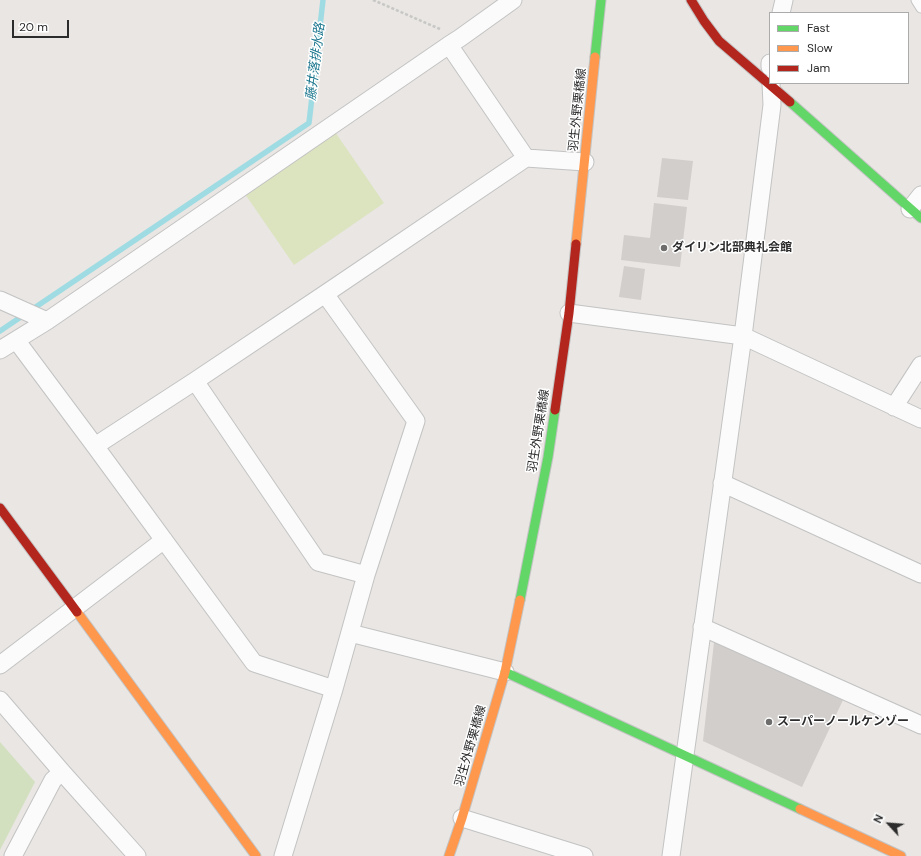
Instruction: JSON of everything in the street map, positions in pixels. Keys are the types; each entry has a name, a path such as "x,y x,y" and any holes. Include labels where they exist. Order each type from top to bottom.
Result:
{"street":[{"path":"0,350 47,321 514,0"},
{"name":"羽生外野栗橋線","path":"450,856 505,672 527,567 546,464 569,313 601,0"},
{"path":"691,0 719,41 769,82"},
{"path":"781,12 784,0"},
{"path":"455,41 526,158"},
{"path":"771,84 916,213 921,195"},
{"path":"671,856 743,336 772,105 771,84"},
{"path":"95,446 195,381 526,158 585,162"},
{"path":"282,856 334,689 366,575 416,421 325,294"},
{"path":"0,300 47,321"},
{"path":"569,313 743,336 921,419"},
{"path":"16,340 254,664 334,689"},
{"path":"894,406 921,364"},
{"path":"195,381 318,562 366,575"},
{"path":"722,483 921,574"},
{"path":"0,508 256,856"},
{"path":"0,665 164,540"},
{"path":"702,627 921,726"},
{"path":"350,633 505,672 901,856"},
{"path":"0,700 137,856"},
{"path":"13,856 53,780 62,772"},
{"path":"462,818 584,856"}],"lane":[{"path":"916,0 921,8"}],"path":[{"path":"373,0 455,41"}],"green space":[{"path":"335,132 384,203 294,265 245,194"},
{"path":"0,742 35,782 0,850"}],"building":[{"path":"662,158 693,161 688,200 657,197"},
{"path":"654,203 687,207 680,267 621,260 624,235 650,238"},
{"path":"624,266 645,269 641,300 619,297"},
{"path":"714,642 843,700 802,787 703,741"}],"waterway":[{"name":"藤井落排水路","path":"0,331 309,123 323,0"}],"traffic: fast":[{"path":"595,57 601,0"},
{"path":"790,102 921,218"},
{"path":"520,600 548,457 555,410"},
{"path":"505,672 800,809"}],"traffic: slow":[{"path":"576,244 595,57"},
{"path":"449,856 462,818 505,672 520,600"},
{"path":"77,612 256,856"},
{"path":"800,809 901,856"}],"traffic: jam":[{"path":"691,0 719,41 769,84"},
{"path":"769,84 790,102"},
{"path":"555,410 569,313 576,244"},
{"path":"0,508 77,612"}],"place":[{"name":"ダイリン北部典礼会館","path":"664,248"},
{"name":"スーパーノールケンゾー","path":"769,722"}]}
